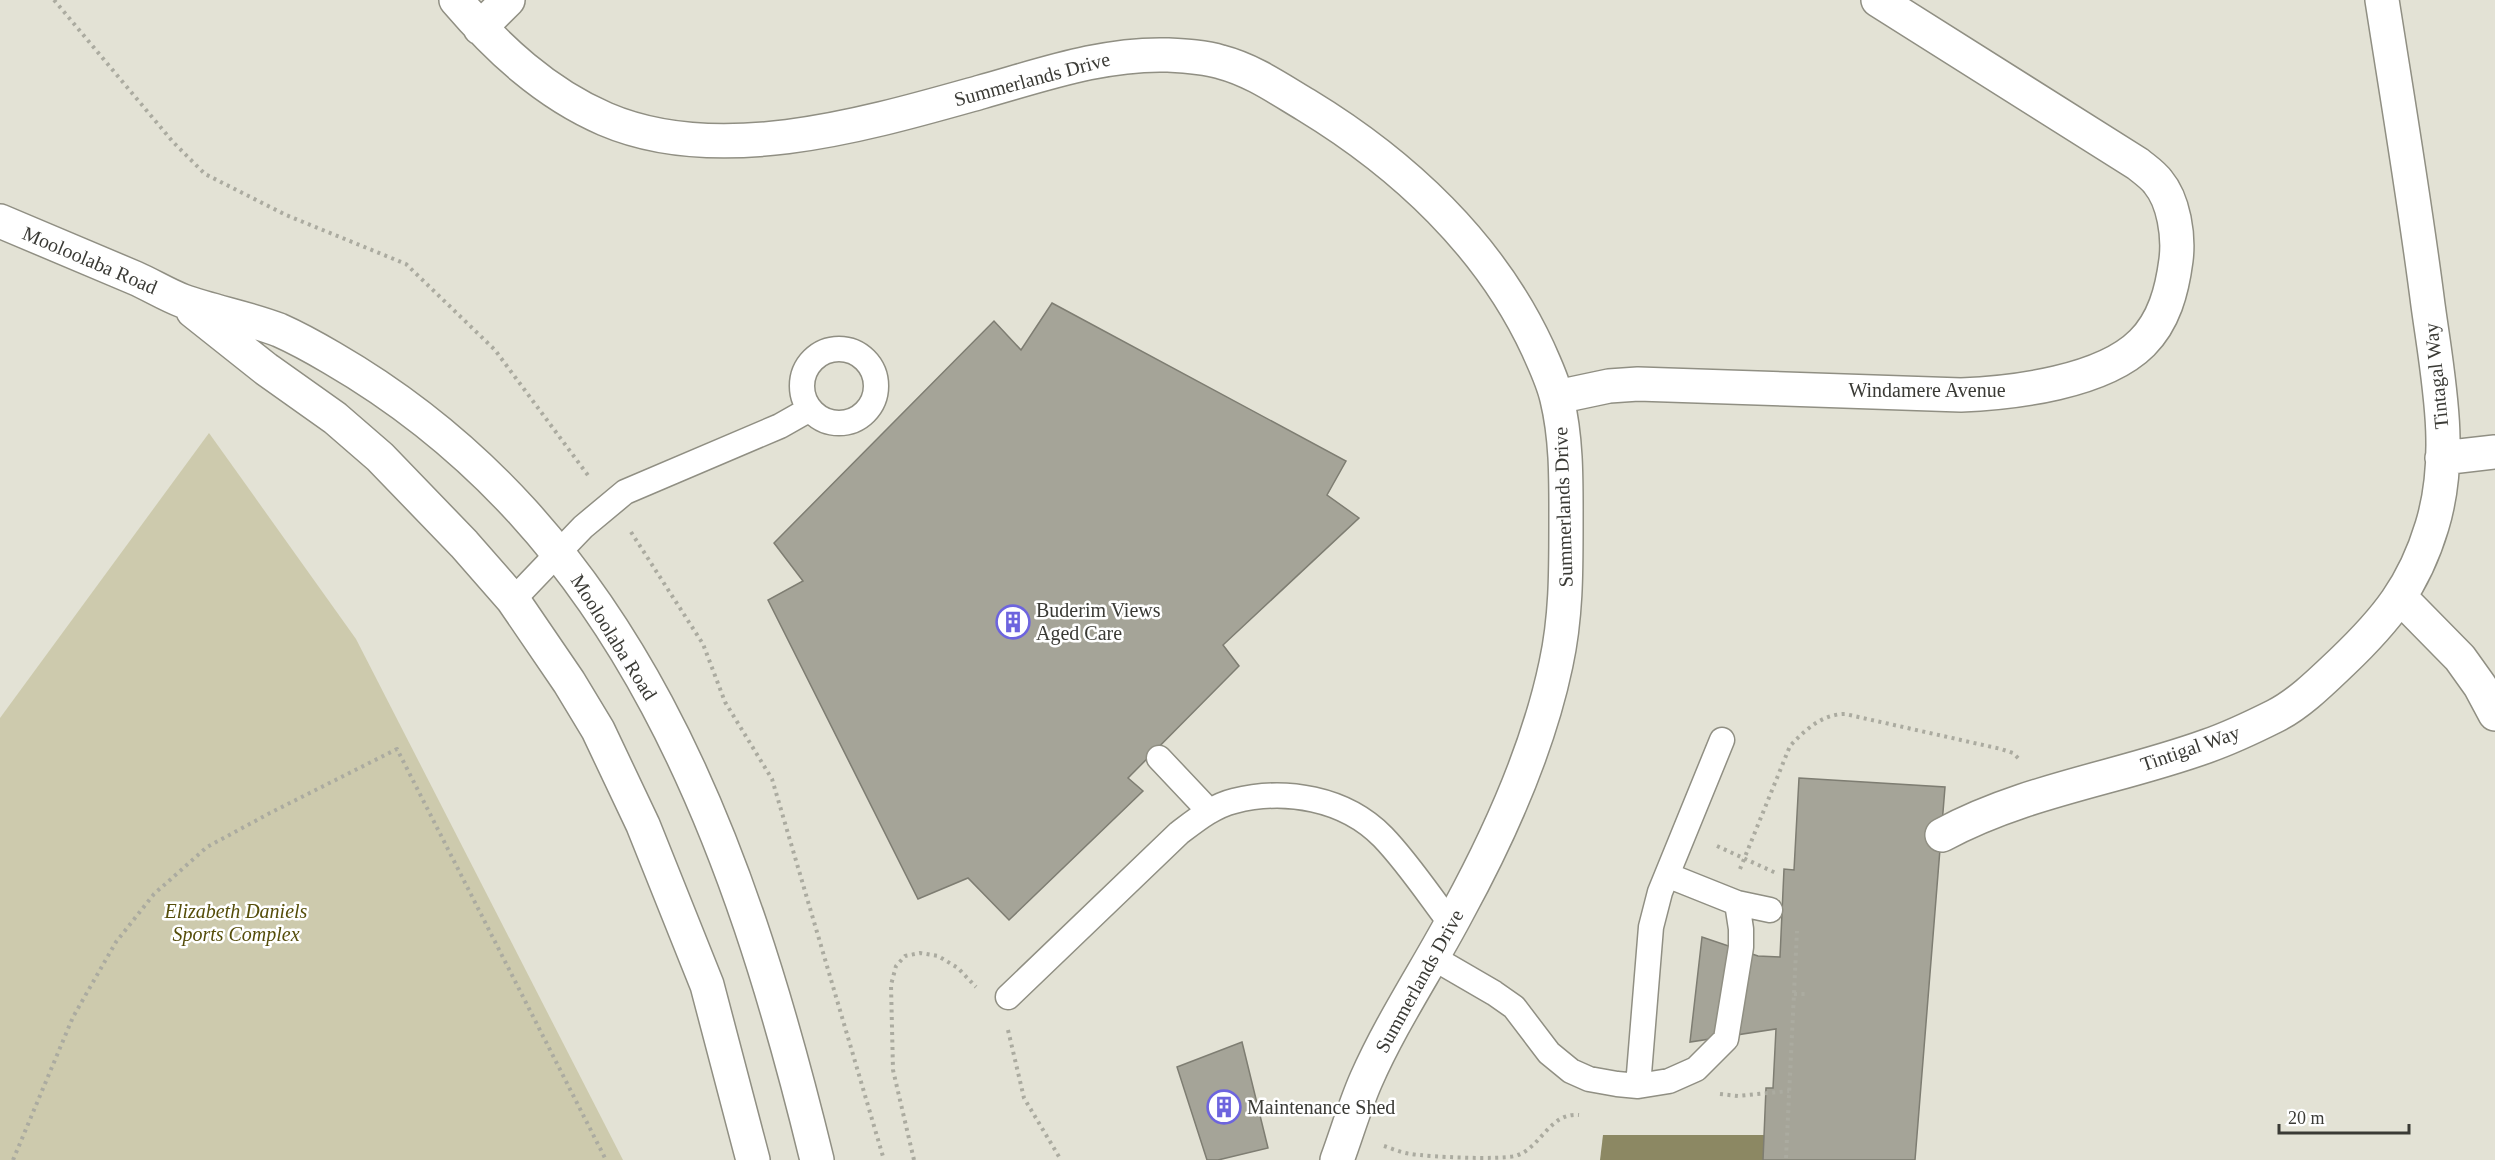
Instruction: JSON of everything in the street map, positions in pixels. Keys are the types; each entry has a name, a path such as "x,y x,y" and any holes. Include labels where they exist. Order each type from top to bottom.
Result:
{"street":[{"name":"Summerlands Drive","path":"456,0 480,28 522,68 550,88 603,119 657,134 686,138 740,141 793,138 1113,57 1167,55 1221,62 1268,82 1326,117 1376,153 1443,212 1509,294 1547,369 1557,397 1566,468 1564,619 1555,669 1543,716 1496,835 1451,924 1398,1016 1365,1081 1342,1147"},
{"path":"480,28 508,0"},
{"name":"Windamere Avenue","path":"1557,397 1609,386 1638,384 1961,394 2000,393 2078,376 2116,362 2142,343 2162,315 2173,289 2177,254 2171,209 2158,182 2138,164 1878,0"},
{"name":"Tintagal Way","path":"2382,0 2444,416 2440,490 2433,525 2418,565 2401,598"},
{"name":"Mooloolaba Road","path":"0,221 180,300 278,330 330,357 405,407 458,449 559,552 594,599 626,649 656,704 710,816 733,870 758,942 817,1160"},
{"name":"Mooloolaba Road","path":"180,300 266,369 335,418 380,457 457,536 513,600 569,682 592,720 643,825 707,985 753,1160"},
{"path":"2442,458 2495,452"},
{"path":"2401,598 2460,658 2481,686 2495,714"},
{"name":"Tintigal Way","path":"1942,835 1964,823 2035,796 2206,746 2278,714 2320,683 2351,654 2401,598"}],"lane":[{"path":"513,600 583,527 625,492 780,426 810,409"},
{"path":"1638,1086 1651,927 1659,892 1722,740"},
{"path":"1159,758 1209,811"},
{"path":"1008,997 1179,833 1209,811 1233,801 1275,794 1322,801 1356,815 1383,837 1451,924"},
{"path":"1667,875 1737,903 1770,910"},
{"path":"1432,957 1514,1007 1549,1053 1571,1071 1589,1079 1638,1086 1669,1081 1696,1069 1726,1039 1741,947 1737,903"}],"path":[{"path":"54,0 172,142 205,174 286,215 406,264 495,350 590,478"},
{"path":"627,526 703,644 725,702 772,779 884,1160"},
{"path":"1738,875 1790,746 1804,730 1834,714 1845,714 2013,753 2025,766 2035,796"},
{"path":"13,1160 73,1017 116,942 154,894 207,847 397,749 606,1160"},
{"path":"1745,858 1781,876"},
{"path":"1786,1158 1797,928"},
{"path":"914,1160 893,1070 891,985 896,966 905,956 920,953 938,956 958,968 982,992"},
{"path":"1794,994 1809,994"},
{"path":"1007,1026 1024,1098 1061,1160"},
{"path":"1713,1094 1738,1096 1789,1091"},
{"path":"1342,1147 1411,1154 1499,1158 1515,1156 1527,1150 1547,1129 1569,1114 1585,1115"}],"green space":[{"name":"Elizabeth Daniels Sports Complex","path":"209,433 356,639 623,1160 0,1160 0,718"}],"shaded area":[{"path":"1603,1135 1772,1135 1772,1160 1600,1160"}],"building":[{"name":"Buderim Views Aged Care","path":"1052,303 1346,461 1327,495 1359,518 1223,645 1239,666 1128,778 1143,791 1009,920 968,878 918,899 768,600 803,581 774,543 994,321 1021,350"},
{"path":"1799,778 1945,787 1915,1160 1763,1160 1766,1088 1773,1088 1776,1029 1690,1042 1702,937 1758,956 1780,957 1784,869 1794,870"},
{"name":"Maintenance Shed","path":"1242,1042 1268,1148 1218,1160 1207,1160 1177,1067"}],"place":[{"name":"Buderim Views Aged Care","path":"1013,622"},
{"name":"Maintenance Shed","path":"1224,1107"}]}
